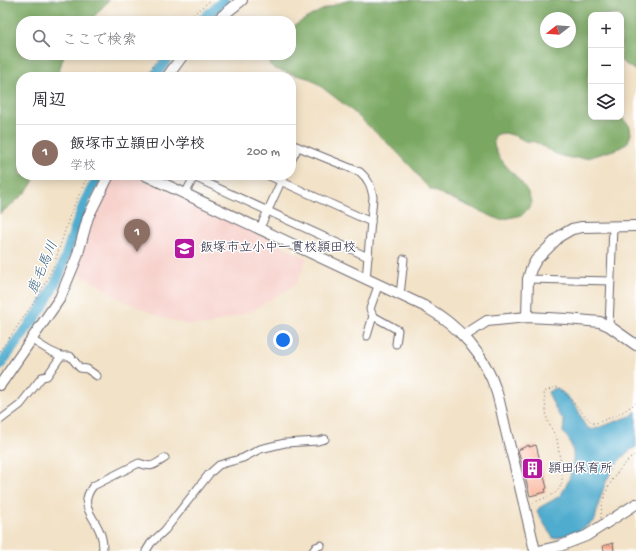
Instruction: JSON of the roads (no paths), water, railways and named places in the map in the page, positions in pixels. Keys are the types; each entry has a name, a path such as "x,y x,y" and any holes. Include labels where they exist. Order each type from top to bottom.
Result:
{"street":[{"path":"222,16 242,0"},
{"path":"171,72 179,60"},
{"path":"296,147 360,172 371,186 371,222 366,280"},
{"path":"0,386 52,313 66,288 77,257 88,217 106,180"},
{"path":"156,180 378,286 432,310 464,336 486,367 496,393 535,551"},
{"path":"185,194 193,180"},
{"path":"203,180 368,257"},
{"path":"259,230 282,180"},
{"path":"287,180 371,222"},
{"path":"609,326 613,226"},
{"path":"527,317 528,279 536,260 560,236 572,229 582,227 636,226"},
{"path":"400,295 404,259"},
{"path":"528,279 611,282"},
{"path":"378,286 370,309 373,316 398,330 396,344"},
{"path":"367,336 373,316"},
{"path":"464,336 487,321 527,317 587,320 600,322 609,326 636,346"},
{"path":"32,340 61,356 70,356 80,368 87,369 97,376"},
{"path":"0,420 20,405 42,377 47,376 61,356"},
{"path":"146,551 151,543 165,530 209,474 219,466 243,458 265,447 325,439"},
{"path":"102,551 103,548 100,531 87,508 86,499 93,486 139,463 149,467 154,466 165,458"},
{"path":"539,551 560,546 586,536 636,504"},
{"path":"313,551 316,547 321,545"}],"water":[{"path":"555,388 571,400 578,410 584,424 592,430 631,416 636,411 636,447 619,460 613,469 603,489 595,520 579,531 553,538 537,512 539,508 555,499 562,493 568,482 573,463 573,451 568,438 563,432 563,419 558,414 548,392"}],"waterway":[{"name":"鹿毛馬川","path":"206,16 224,0"},
{"name":"鹿毛馬川","path":"158,72 166,60"},
{"name":"鹿毛馬川","path":"0,365 42,308 59,276 85,201 96,180"}],"place":[{"name":"飯塚市立小中一貫校頴田校","path":"185,248"},
{"name":"飯塚市立頴田小学校","path":"137,252"},
{"name":"頴田保育所","path":"532,469"}]}
